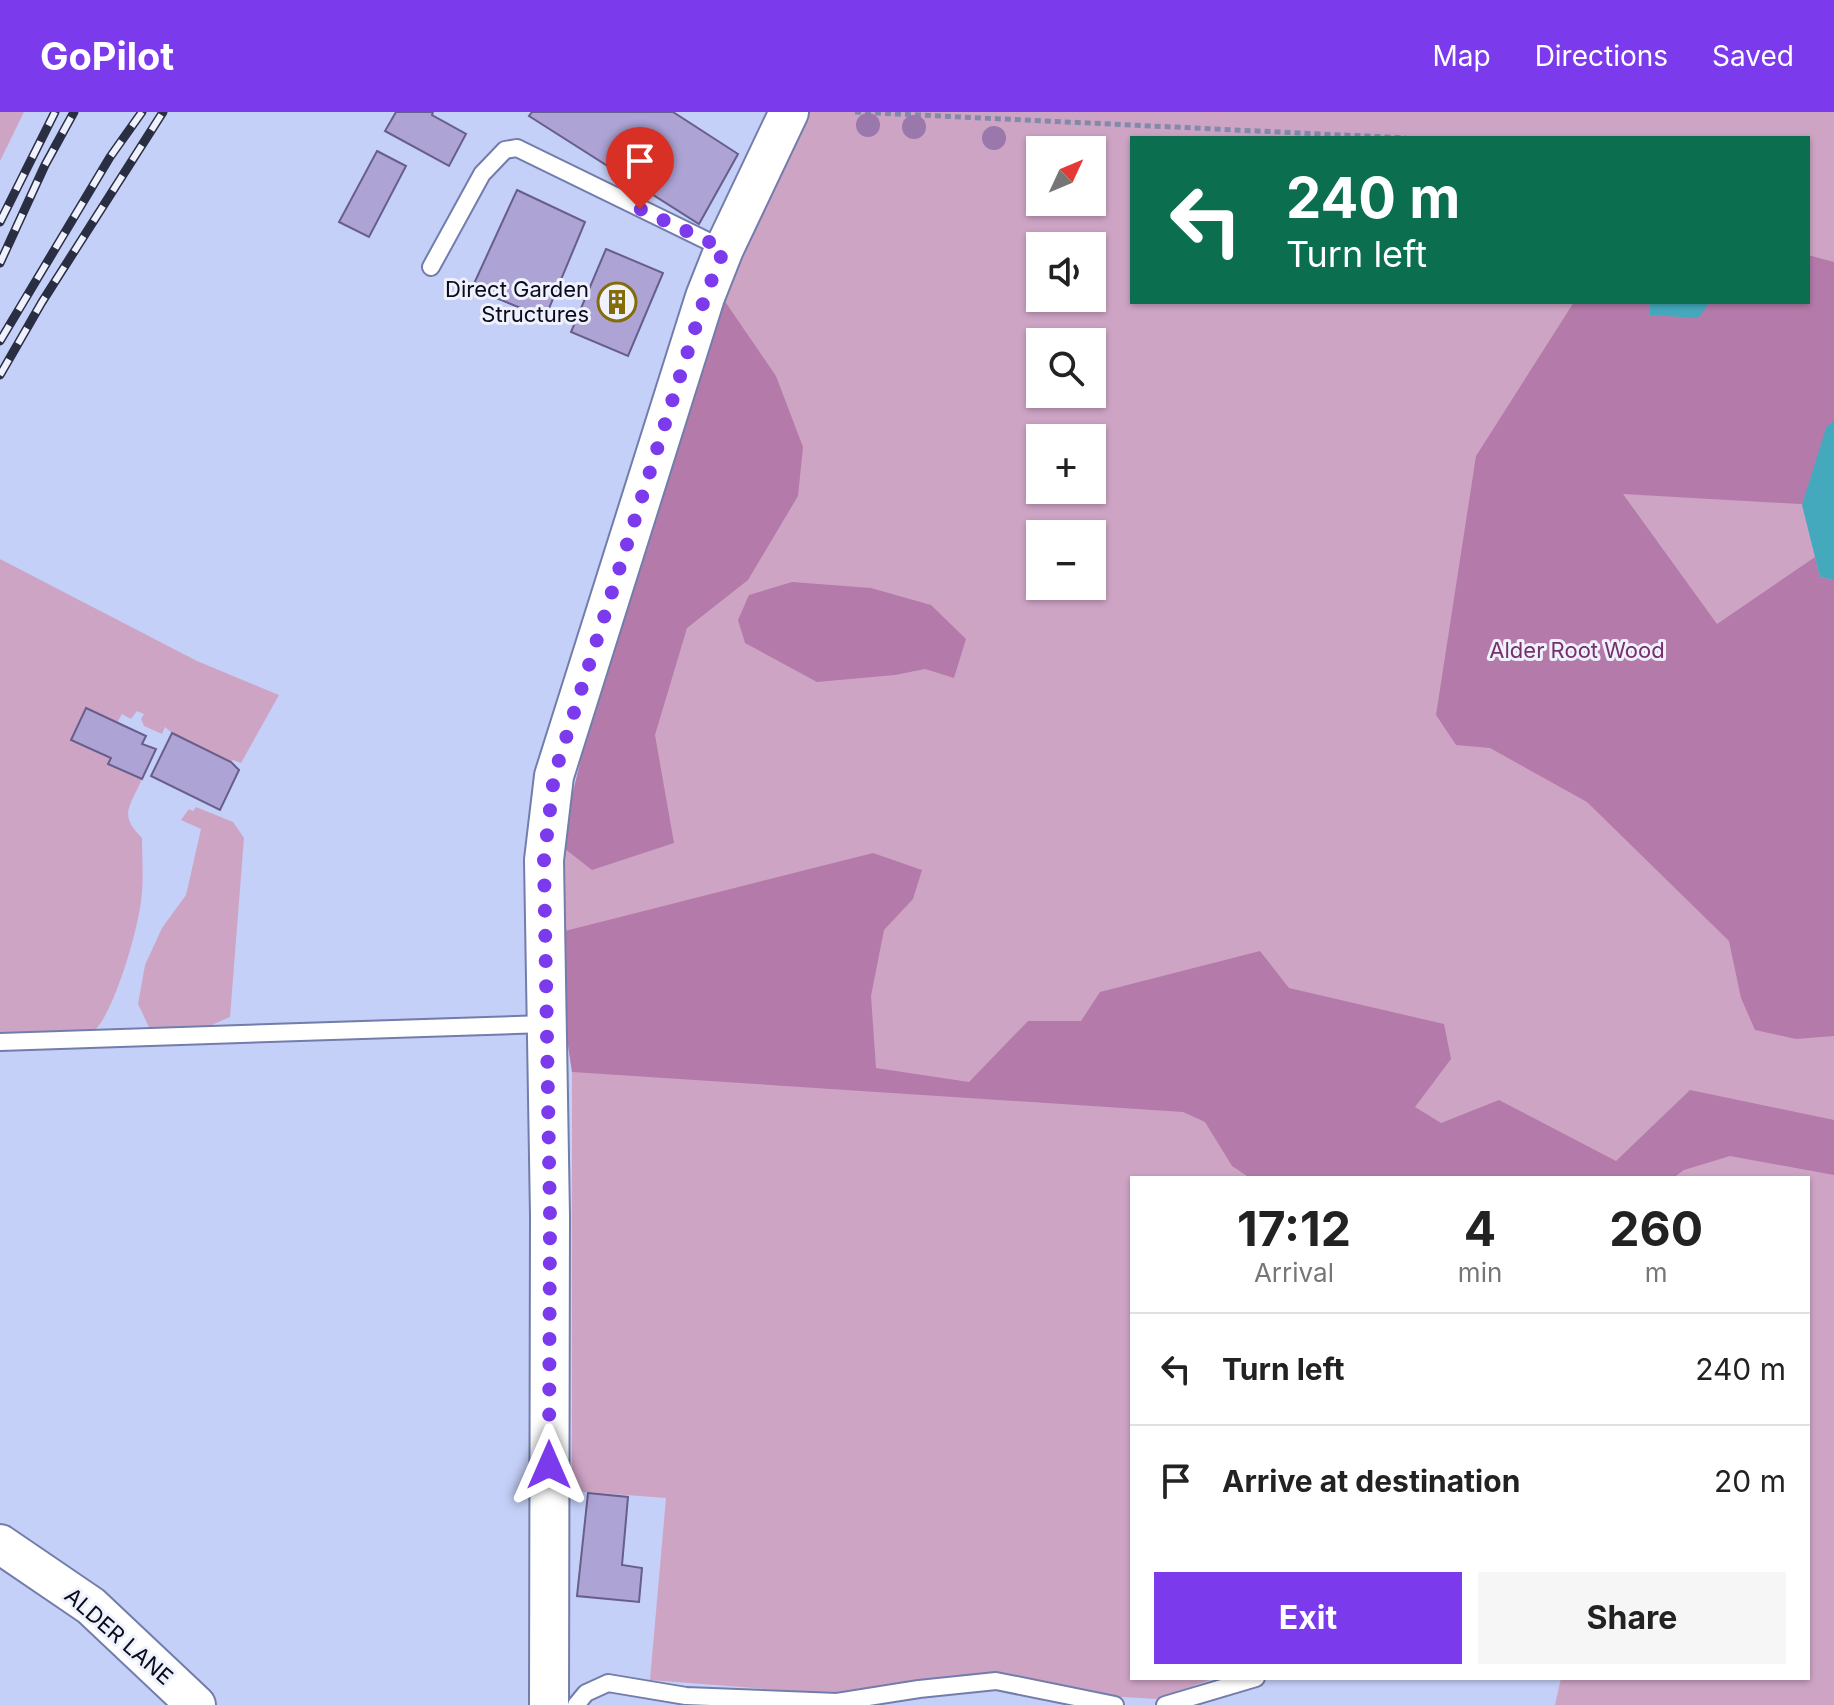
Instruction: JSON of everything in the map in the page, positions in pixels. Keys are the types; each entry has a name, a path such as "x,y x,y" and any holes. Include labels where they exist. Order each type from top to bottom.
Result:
{"street":[{"path":"549,1705 550,1216 544,860 554,776 705,297 724,249 789,112"},
{"name":"ALDER LANE","path":"0,1544 91,1606 196,1705"}],"lane":[{"path":"431,267 482,174 505,150 517,148 724,249"},
{"path":"0,1042 545,1024"},
{"path":"1165,1705 1249,1680"},
{"path":"576,1705 586,1693 608,1683 686,1696 837,1702 996,1681 1115,1705"}],"path":[{"path":"855,112 1364,136"}],"green space":[{"path":"0,112 24,112 0,161"},
{"path":"808,112 1834,112 1834,1705 1555,1705 1561,1680 1810,1680 1810,1176 1130,1176 1130,1680 1209,1680 1157,1699 1089,1695 1024,1677 992,1672 830,1694 650,1680 666,1498 572,1491 572,1072 562,1004 560,845 585,743 724,300"},
{"name":"Alder Root Wood","path":"1810,256 1834,262 1834,506 1623,494 1717,624 1815,557 1820,577 1834,580 1834,1036 1796,1039 1755,1030 1741,998 1729,941 1587,802 1490,748 1456,745 1436,715 1476,456 1573,304 1810,304"},
{"path":"724,300 776,376 803,447 798,496 748,580 687,628 655,735 674,843 592,870 560,845 585,743"},
{"path":"0,559 197,661 279,695 241,763 231,762 165,727 162,734 144,726 141,719 144,714 137,711 131,719 122,714 117,723 86,709 72,740 111,758 109,764 142,779 128,810 130,823 142,838 139,914 117,990 94,1031 0,1038"},
{"path":"792,582 871,588 931,605 966,639 954,678 925,669 817,682 745,643 738,620 749,595"},
{"path":"196,807 233,822 244,838 230,1017 205,1028 149,1027 138,1004 145,965 162,928 186,895 201,829 181,820 189,809 193,811"},
{"path":"873,853 922,870 913,899 884,930 871,996 876,1068 969,1082 1028,1021 1081,1021 1100,992 1260,951 1289,988 1444,1024 1451,1059 1415,1107 1441,1123 1499,1100 1616,1161 1690,1090 1834,1120 1834,1175 1730,1156 1684,1170 1676,1176 1247,1176 1232,1166 1205,1122 1183,1112 572,1072 562,1004 561,932"}],"shaded area":[{"path":"1650,304 1708,304 1698,318 1650,315"},
{"path":"1834,420 1834,580 1820,577 1802,505 1826,428"}],"building":[{"path":"396,112 433,112 432,115 466,134 449,166 385,131"},
{"path":"532,112 673,112 738,154 699,224 529,116"},
{"path":"377,151 406,166 369,237 339,222"},
{"path":"517,190 585,222 545,318 472,288"},
{"name":"Direct Garden Structures","path":"606,249 663,273 628,356 571,332"},
{"path":"86,708 146,736 142,744 156,749 142,779 108,764 111,758 71,740"},
{"path":"172,733 231,762 239,770 220,810 151,776"},
{"path":"588,1493 628,1497 622,1565 642,1568 639,1602 577,1596"}],"railway":[{"path":"0,222 55,112"},
{"path":"0,263 45,165 74,112"},
{"path":"0,341 110,157 142,112"},
{"path":"0,375 42,302 163,112"}],"place":[{"name":"Direct Garden Structures","path":"617,302"}],"route":[{"path":"549,1465 550,1216 544,860 548,816 554,776 705,297 724,249 640,209"}]}
